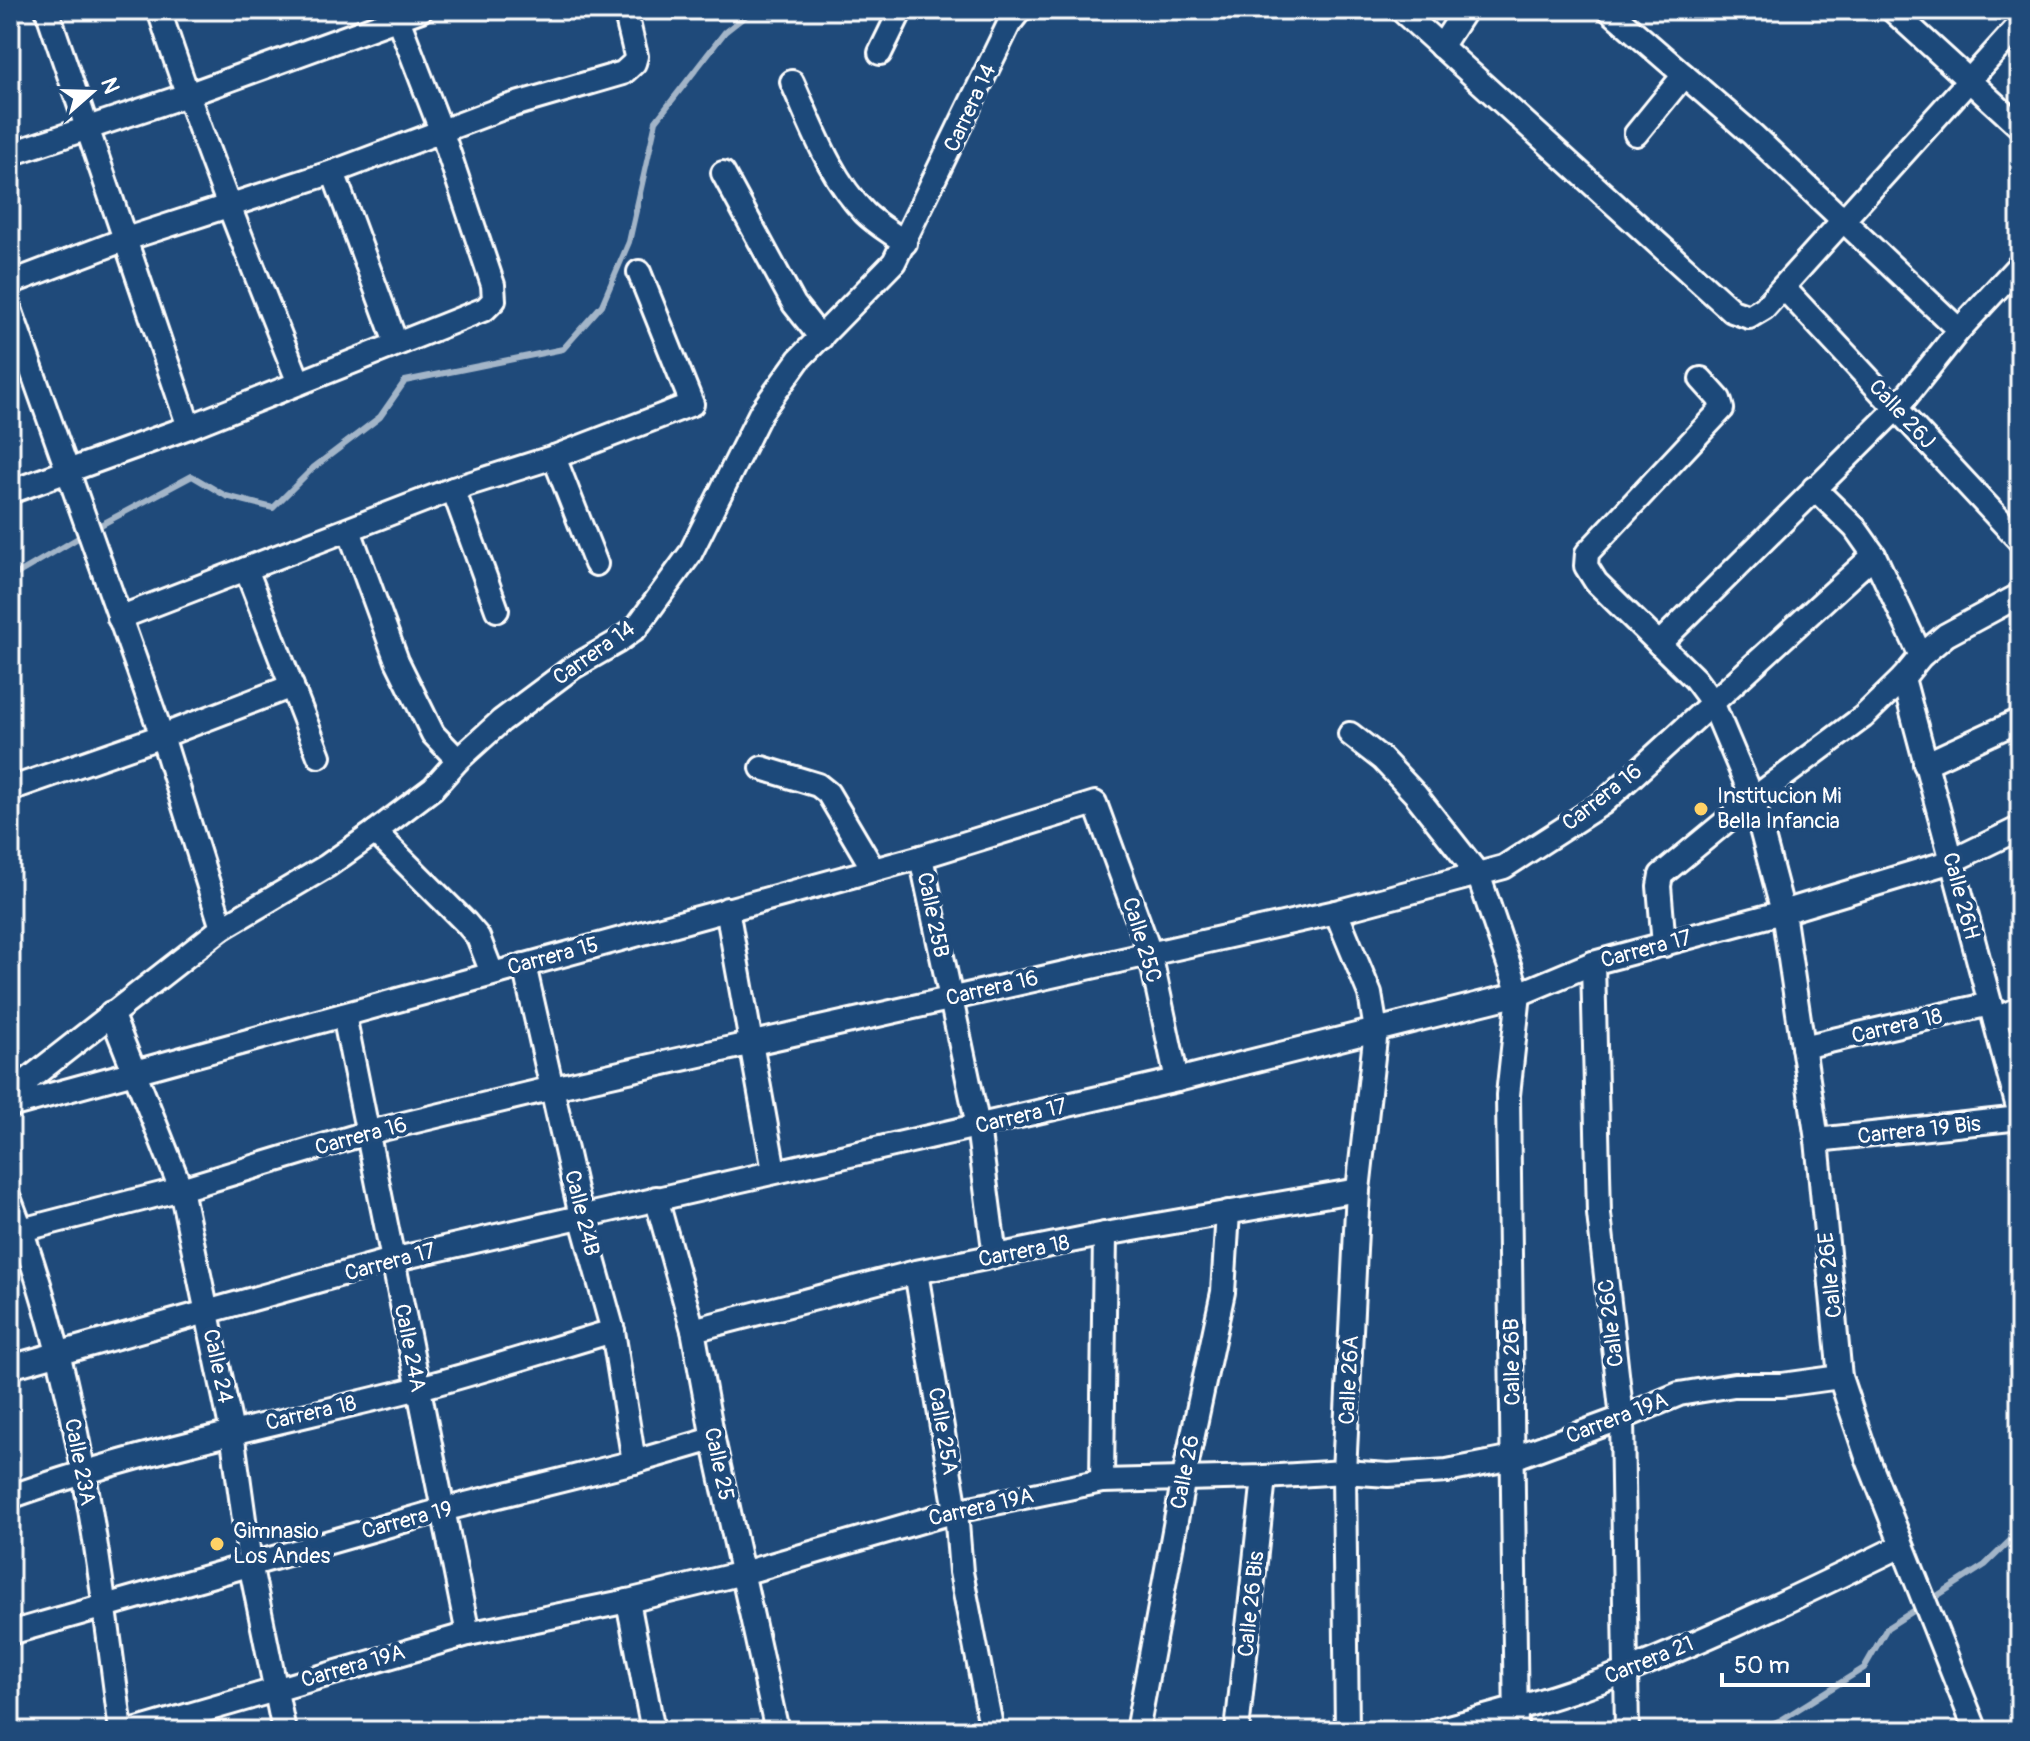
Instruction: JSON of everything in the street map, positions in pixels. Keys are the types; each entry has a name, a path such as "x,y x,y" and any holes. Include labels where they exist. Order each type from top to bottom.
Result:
{"street":[{"path":"47,10 189,427"},
{"path":"159,10 227,205 299,383"},
{"path":"10,154 187,95 421,10"},
{"path":"10,283 126,239 333,172 503,108 623,73 634,63 636,56 625,10"},
{"path":"880,53 901,10"},
{"name":"Carrera 14","path":"10,1094 222,928 327,866 375,832 433,788 501,721 572,668 636,628 690,554 761,412 799,359 894,262 1009,24 1020,10"},
{"path":"1401,10 1732,311 1749,317 1764,308 2020,24"},
{"path":"1441,47 1465,10"},
{"path":"1609,10 1753,135 1959,330"},
{"path":"1892,10 2020,127"},
{"path":"10,492 189,427 485,309 494,300 493,285 441,130 398,19"},
{"path":"1636,134 1684,75"},
{"path":"792,82 829,162 848,191 865,213 905,243"},
{"path":"333,172 396,343"},
{"path":"723,173 794,304 821,338"},
{"path":"1659,644 1897,408 1959,330 2020,265"},
{"path":"119,618 453,489 554,457 692,404 639,272"},
{"name":"Calle 26J","path":"1783,287 2020,541"},
{"path":"10,309 162,736 222,928"},
{"name":"Calle 26E","path":"1701,379 1719,399 1722,409 1587,553 1586,566 1596,582 1695,679 1712,702 1753,799 1783,912 1817,1140 1840,1377 1901,1546 1976,1731"},
{"path":"554,457 596,564"},
{"path":"1814,488 1855,528 1874,555 1921,656"},
{"path":"453,489 497,610"},
{"path":"349,530 397,661 433,734 458,760"},
{"name":"Carrera 16","path":"16,1231 181,1189 366,1133 1336,912 1504,867 1603,803 1874,555"},
{"path":"246,569 319,756"},
{"path":"1664,945 1659,886 1661,875 1753,799 1863,717 1921,656 1946,635 2020,595"},
{"name":"Calle 26H","path":"1903,678 2020,1116"},
{"path":"10,789 292,686"},
{"path":"1925,764 2020,720"},
{"path":"1350,734 1382,759 1415,794 1478,874 1519,994"},
{"path":"762,768 818,785 828,793 873,869"},
{"name":"Carrera 15","path":"10,1106 921,857 1095,803"},
{"name":"Calle 25C","path":"1095,803 1150,953 1177,1080"},
{"name":"Carrera 17","path":"10,1367 392,1260 1177,1080 1519,994 1593,963 1783,912 1952,861 2020,828"},
{"path":"375,832 478,937 492,973"},
{"name":"Calle 25B","path":"921,857 978,1126 995,1257"},
{"path":"727,909 774,1171"},
{"name":"Calle 26A","path":"1336,912 1370,994 1376,1030 1358,1190 1344,1472 1347,1731"},
{"name":"Calle 26C","path":"1593,963 1599,1214 1622,1418 1627,1731"},
{"name":"Calle 24B","path":"524,965 581,1216 613,1331 634,1462"},
{"name":"Calle 26B","path":"1516,1720 1508,1095 1519,994"},
{"name":"Carrera 18","path":"1803,1047 2020,1008"},
{"name":"Calle 24","path":"111,1013 181,1189 232,1432 250,1563 284,1731"},
{"name":"Calle 24A","path":"344,1015 468,1634"},
{"name":"Carrera 19 Bis","path":"1817,1140 2020,1116"},
{"name":"Carrera 18","path":"693,1330 916,1272 1105,1234 1358,1190"},
{"name":"Calle 25","path":"656,1198 693,1330 713,1439 777,1731"},
{"name":"Calle 23A","path":"10,1200 16,1231 57,1353 84,1471 121,1731"},
{"name":"Calle 26","path":"1137,1731 1184,1477 1223,1292 1228,1212"},
{"path":"1102,1481 1105,1234"},
{"name":"Calle 25A","path":"916,1272 956,1511 961,1572 992,1731"},
{"name":"Carrera 18","path":"10,1497 84,1471 418,1388 613,1331"},
{"name":"Carrera 19A","path":"134,1731 468,1634 628,1601 743,1573 956,1511 1102,1481 1447,1471 1513,1458 1679,1394 1734,1385 1782,1385 1840,1377"},
{"name":"Carrera 19","path":"10,1633 442,1510 713,1439"},
{"name":"Calle 26 Bis","path":"1237,1731 1264,1477"},
{"name":"Carrera 21","path":"1433,1731 1516,1720 1790,1600 1901,1546"},
{"path":"628,1601 653,1731"}],"waterway":[{"path":"95,528 192,476 226,496 273,508 313,468 380,417 405,381 563,349 602,305 629,242 656,121 725,32 753,10"},
{"path":"10,578 85,534"},
{"path":"1755,1731 1781,1720 1864,1668 1887,1628 1985,1565 2020,1531"}],"place":[{"name":"Institucion Mi Bella Infancia","path":"1701,809"},
{"name":"Gimnasio Los Andes","path":"217,1544"}]}
